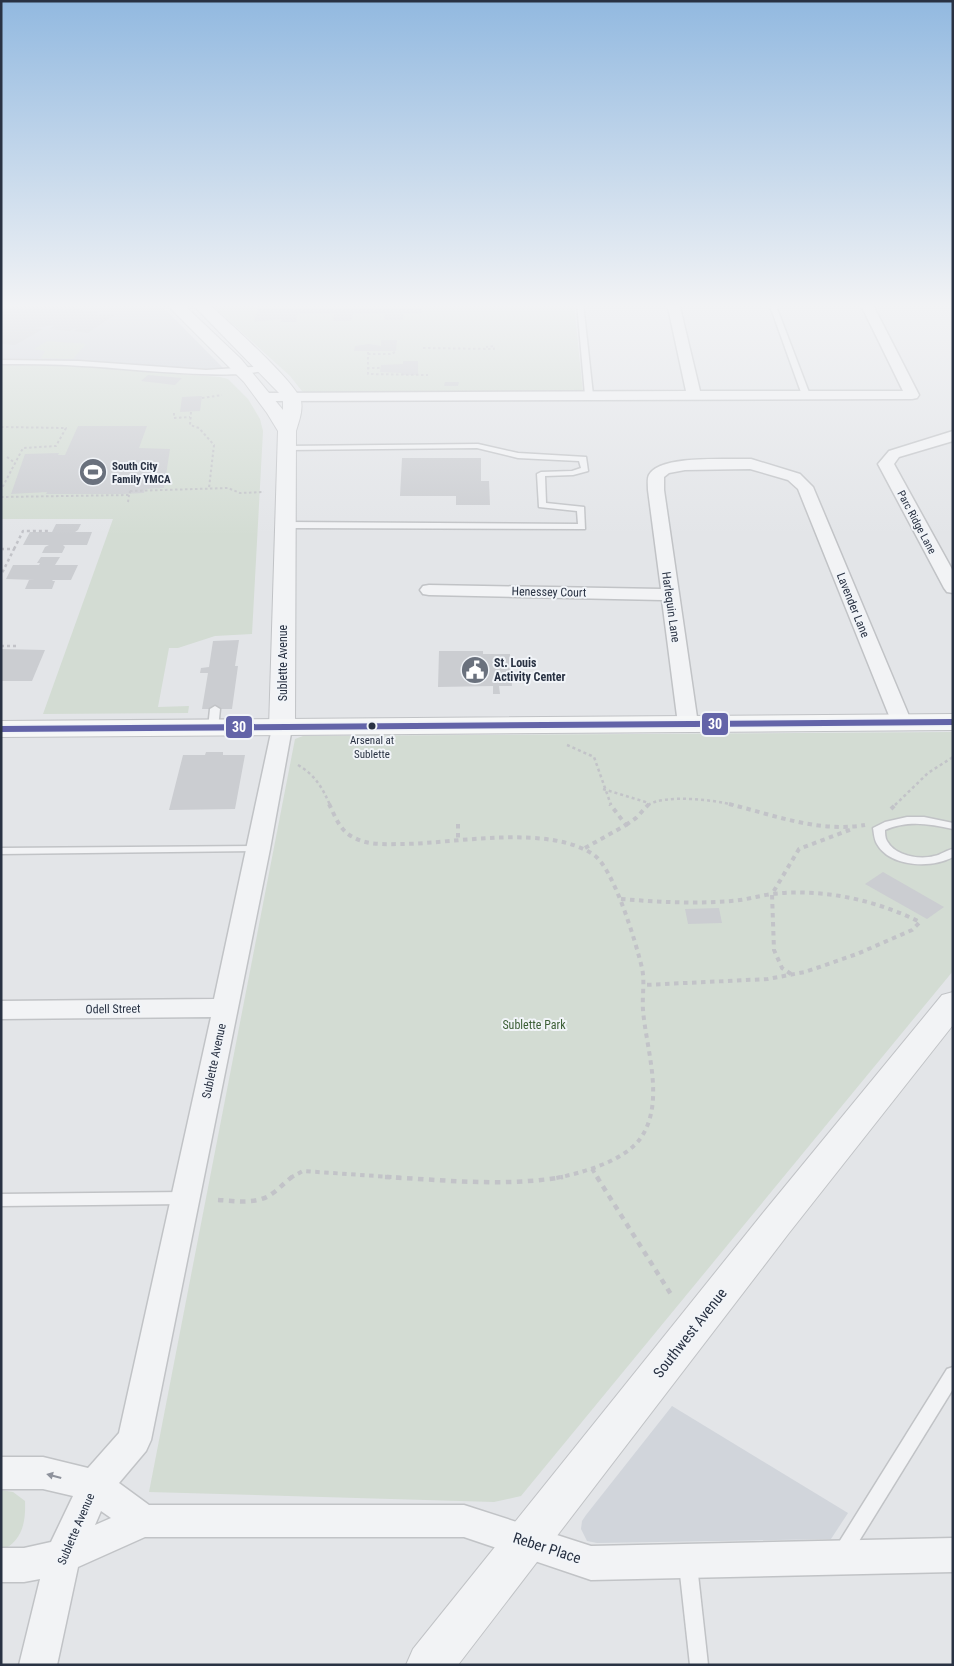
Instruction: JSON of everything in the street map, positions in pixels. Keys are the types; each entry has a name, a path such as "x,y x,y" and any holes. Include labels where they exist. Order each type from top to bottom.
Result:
{"main road":[{"path":"1,729 214,718 282,728 953,722"}],"street":[{"path":"252,381 267,397 287,439"},
{"path":"279,381 290,397"},
{"path":"691,381 694,395"},
{"path":"267,397 912,395 905,381"},
{"name":"Sublette Avenue","path":"38,1665 62,1556 95,1486 134,1440 259,849 282,728 287,439 292,414 290,397"},
{"name":"Parc Ridge Lane","path":"953,436 894,454 886,464 953,588"},
{"name":"Harlequin Lane","path":"688,724 669,595 656,490 656,476 664,469 685,465 751,464 794,477 805,487"},
{"name":"Lavender Lane","path":"805,487 902,722"},
{"name":"Henessey Court","path":"429,590 669,595"},
{"name":"Southwest Avenue","path":"429,1665 776,1223 953,1002"},
{"name":"Odell Street","path":"1,1010 225,1008"},
{"path":"1,1473 43,1473 95,1486 143,1521"},
{"name":"Reber Place","path":"1,1565 24,1565 62,1556 143,1521 464,1521 591,1563 953,1555"}],"lane":[{"path":"588,381 589,395"},
{"path":"801,381 806,395"},
{"path":"286,525 582,527 582,509 542,505 541,474 573,473 585,469 583,459 515,456 496,453 478,446 287,439"},
{"path":"953,826 920,819 896,820 879,828 881,841 893,853 908,859 923,861 944,859 953,852"},
{"path":"1,851 259,849"},
{"path":"1,1200 186,1198"},
{"path":"839,1557 953,1374"},
{"path":"688,1561 699,1665"}],"path":[{"path":"202,398 222,395"},
{"path":"191,412 190,425 199,428 214,445 209,488"},
{"path":"174,413 174,418 190,417"},
{"path":"1,427 66,428 58,445 26,447 21,450 1,490"},
{"path":"19,455 24,455"},
{"path":"7,457 15,463"},
{"path":"128,502 131,490 228,488 244,493 264,492"},
{"path":"42,496 44,492"},
{"path":"1,497 129,495"},
{"path":"1,575 23,531 50,531"},
{"path":"1,549 14,549"},
{"path":"1,646 16,646"},
{"path":"566,744 594,757 608,801 626,825"},
{"path":"890,811 928,773 953,757"},
{"path":"218,1200 250,1201 267,1198 293,1174 303,1171 488,1182 539,1179 592,1169 628,1150 642,1138 648,1123 652,1102 651,1060 643,1010 644,985 642,967 620,899 596,856 584,848 556,839 542,838 393,843 363,842 348,834 337,825 329,800 316,778 304,767 298,765"},
{"path":"603,789 650,803 665,800 711,800 819,826 855,828"},
{"path":"584,848 618,831 636,818 650,803"},
{"path":"792,975 782,968 774,950 772,894 799,849 869,823"},
{"path":"458,824 458,841"},
{"path":"620,899 696,902 748,900 772,894 813,894 864,900 902,912 920,922 912,930 857,954 792,975 768,979 644,985"},
{"path":"592,1169 672,1296"}],"shaded area":[{"path":"672,1406 848,1513 831,1539 597,1543 587,1541 581,1529 582,1521"}],"green space":[{"path":"1,381 230,381 248,399 260,419 263,431 252,634 215,636 178,648 169,648 158,707 189,706 188,713 43,714 113,519 1,519"},
{"path":"294,381 582,381 583,393 308,394 302,391"},
{"name":"Sublette Park","path":"953,732 953,971 521,1496 494,1502 149,1492 295,739 303,736"},
{"path":"1,1490 13,1492 25,1501 25,1517 18,1537 1,1551"}],"building":[{"path":"141,381 179,381 175,385"},
{"path":"445,382 459,382 458,386 444,386"},
{"path":"202,396 200,411 180,412 182,397"},
{"name":"South City Family YMCA","path":"78,426 147,426 139,448 170,449 164,488 145,489 144,493 122,494 46,494 47,492 11,494 25,454 59,453 58,455 65,455"},
{"path":"402,458 481,458 481,481 489,481 490,505 456,505 456,496 400,496"},
{"path":"56,524 81,524 75,532 92,532 87,545 63,545 65,547 62,553 42,553 45,547 49,545 23,545 30,532 52,532"},
{"path":"41,557 60,557 55,565 78,565 71,580 53,580 55,581 52,589 25,589 29,580 35,580 6,579 13,565 39,565 40,563 37,563"},
{"path":"239,640 235,666 238,666 232,709 202,709 208,673 200,673 201,668 209,667 213,641"},
{"path":"1,649 45,650 32,681 1,681"},
{"name":"St. Louis Activity Center","path":"439,651 483,651 483,654 510,654 512,686 499,686 500,694 493,694 493,686 438,687"},
{"path":"206,752 223,752 223,755 245,755 235,809 169,810 183,755 205,755"},
{"path":"883,872 944,907 927,919 865,884"},
{"path":"719,908 722,923 688,924 685,909"}],"transit line":[{"name":"30","path":"1,729 953,722"}],"place":[{"name":"South City Family YMCA","path":"93,472"},
{"name":"St. Louis Activity Center","path":"475,670"},
{"name":"Arsenal at Sublette","path":"372,726"}]}
